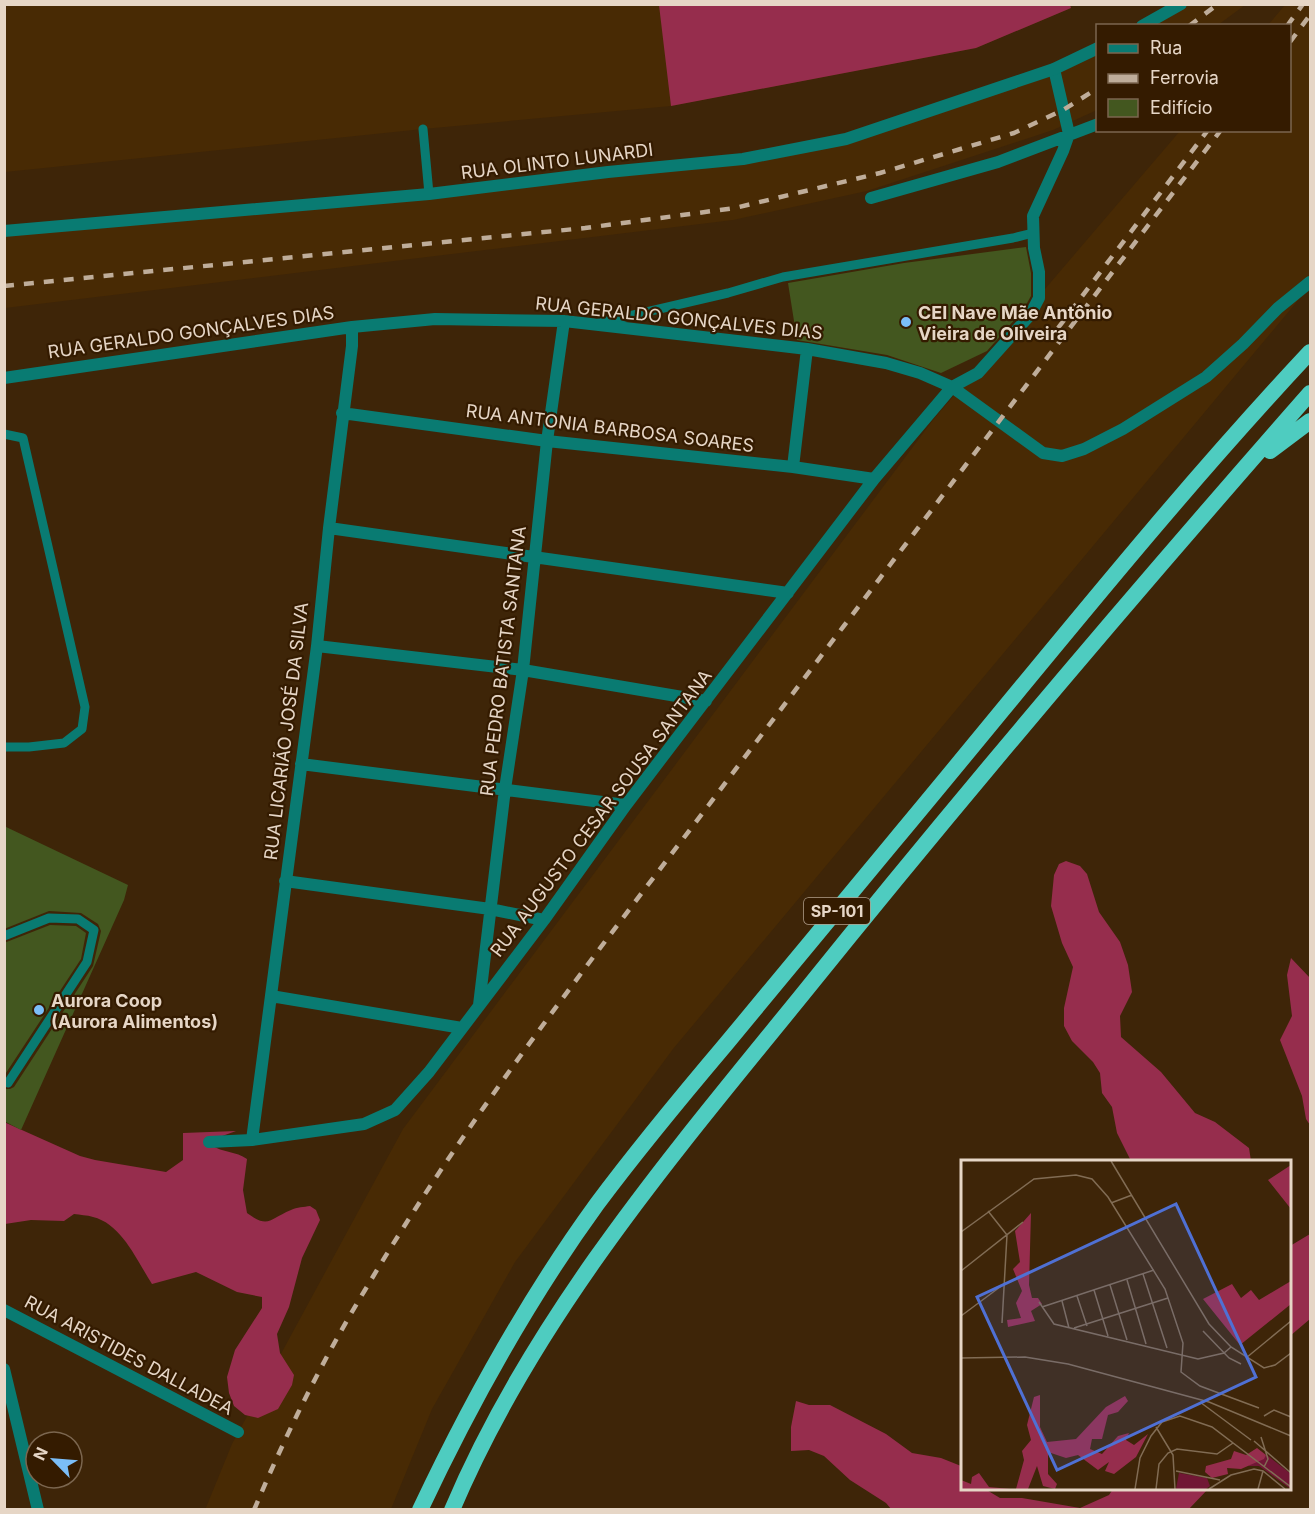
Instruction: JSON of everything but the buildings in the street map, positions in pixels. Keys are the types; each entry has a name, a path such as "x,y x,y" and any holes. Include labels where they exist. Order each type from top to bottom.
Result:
{"highway":[{"name":"SP-101","path":"420,1509 470,1409 554,1267 665,1116 1162,519 1311,352"},
{"name":"SP-101","path":"452,1509 496,1418 536,1348 579,1283 684,1140 932,834 1238,475 1311,393"},
{"path":"1238,475 1311,421"}],"street":[{"path":"1146,24 1167,9 1181,4"},
{"name":"RUA OLINTO LUNARDI","path":"4,231 429,194 608,171 743,159 846,139 1054,69 1096,49"},
{"path":"952,387 978,373 1022,324 1039,298 1039,272 1033,216 1069,134 1054,69"},
{"path":"870,198 930,183 998,162 1096,125"},
{"name":"RUA GERALDO GONÇALVES DIAS","path":"4,378 352,327 435,319 564,321 807,349 886,363 920,373 952,387 1044,453 1062,456 1084,449 1124,429 1206,377 1278,308 1311,282"},
{"name":"RUA PEDRO BATISTA SANTANA","path":"479,1006 505,789 523,670 547,441 564,321"},
{"name":"RUA LICARIÃO JOSÉ DA SILVA","path":"252,1140 317,646 342,413 350,368 352,327"},
{"path":"793,467 807,349"},
{"name":"RUA AUGUSTO CESAR SOUSA SANTANA","path":"209,1142 252,1140 364,1124 395,1110 429,1072 544,920 626,805 874,479 952,387"},
{"name":"RUA ANTONIA BARBOSA SOARES","path":"342,413 547,441 793,467 874,479"},
{"path":"329,528 788,593"},
{"path":"317,646 523,670 706,701"},
{"path":"301,764 626,805"},
{"path":"285,881 490,909 544,920"},
{"path":"271,996 462,1028"},
{"name":"RUA ARISTIDES DALLADEA","path":"4,1310 238,1432"},
{"path":"4,1369 38,1509"}],"lane":[{"path":"423,129 429,194"},
{"path":"594,324 728,293 783,277 1034,233"},
{"path":"4,434 23,438 85,707 81,729 64,743 4,747"},
{"path":"4,936 49,918 78,919 94,930 87,962 8,1083"}],"shaded area":[{"path":"1070,4 1071,8 976,48 671,106 5,172 4,5"},
{"path":"659,5 1070,5 1071,8 976,48 671,106"},
{"path":"1181,5 1245,5 1219,24 1147,24"},
{"path":"1285,5 1310,5 1310,286 673,1049 515,1262 432,1409 391,1509 205,1510 232,1444 403,1129 933,420 1179,132 1291,132 1291,24 1269,24"},
{"path":"1096,48 1096,110 1053,130 867,191 733,220 5,308 4,231 743,159 846,139"},
{"path":"1066,861 1080,866 1087,874 1099,912 1120,942 1128,965 1132,992 1120,1016 1121,1037 1161,1072 1195,1113 1215,1122 1249,1148 1251,1160 1130,1160 1117,1133 1112,1107 1102,1093 1100,1073 1093,1062 1072,1041 1064,1026 1064,1008 1073,967 1062,943 1051,906 1054,875 1059,864"},
{"path":"1291,958 1310,978 1310,1125 1306,1119 1302,1096 1280,1040 1292,1016 1287,975"},
{"path":"4,1122 80,1156 166,1172 183,1160 183,1133 236,1131 214,1139 211,1145 247,1159 243,1190 247,1213 260,1221 269,1221 298,1208 310,1206 316,1210 320,1220 302,1258 289,1307 277,1334 280,1353 294,1375 292,1385 278,1409 258,1418 245,1415 234,1406 229,1393 227,1377 235,1350 262,1308 262,1297 237,1292 196,1272 152,1284 120,1235 103,1221 91,1216 74,1214 64,1221 31,1220 5,1224"},
{"path":"1310,1234 1310,1319 1291,1335 1291,1245"},
{"path":"796,1401 809,1405 830,1405 886,1434 912,1453 941,1458 961,1466 961,1490 987,1490 1000,1498 1022,1498 1080,1508 1109,1495 1112,1490 1207,1490 1189,1509 891,1509 886,1503 850,1480 824,1456 809,1450 791,1451 791,1427"}],"railway":[{"path":"1192,24 1218,4"},
{"path":"1288,24 1303,4"},
{"path":"1291,41 1310,15"},
{"path":"4,286 585,228 735,208 880,173 1014,133 1063,110 1096,89"},
{"path":"1058,328 1206,132"},
{"path":"254,1510 305,1398 349,1317 404,1227 486,1104 618,924 1219,132"}],"place":[{"name":"CEI Nave Mãe Antônio Vieira de Oliveira","path":"906,322"},
{"name":"Aurora Coop (Aurora Alimentos)","path":"39,1010"}]}
